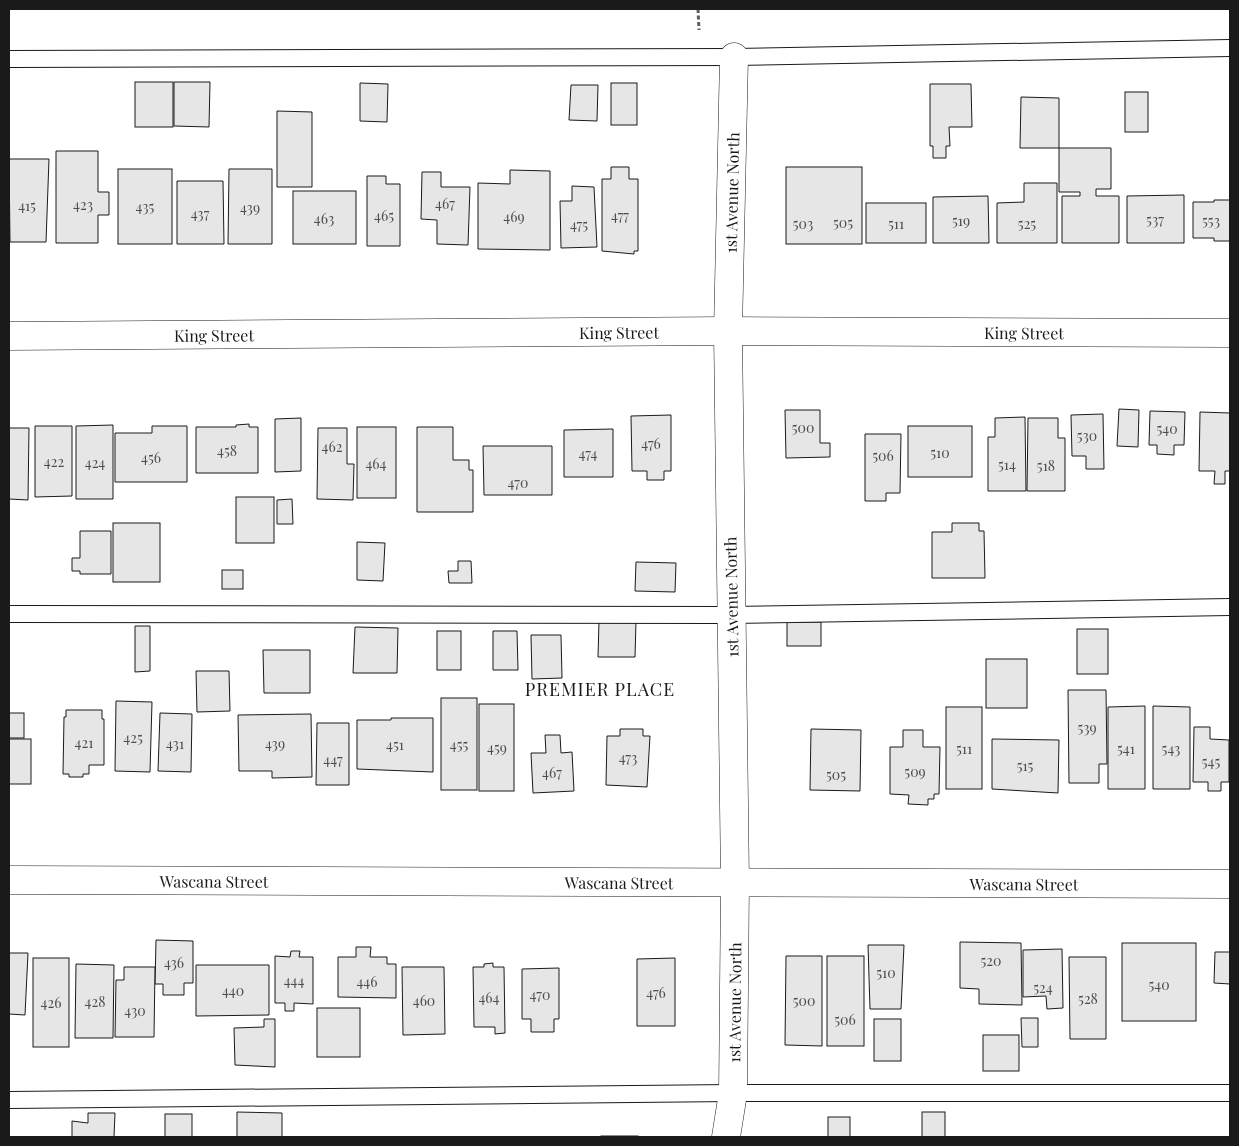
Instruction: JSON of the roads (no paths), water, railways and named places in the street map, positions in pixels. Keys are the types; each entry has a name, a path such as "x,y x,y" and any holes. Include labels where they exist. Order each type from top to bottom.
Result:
{"street":[{"name":"1st Avenue North","path":"726,1137 732,1093 736,883 728,331 734,57"},
{"name":"King Street","path":"9,336 728,331 1230,332"},
{"name":"Wascana Street","path":"9,880 1230,884"}],"lane":[{"path":"9,59 734,57 1230,48"},
{"path":"9,614 731,615 1230,606"},
{"path":"9,1100 732,1093 1230,1093"}],"district":[{"name":"PREMIER PLACE","path":"600,689"}]}
